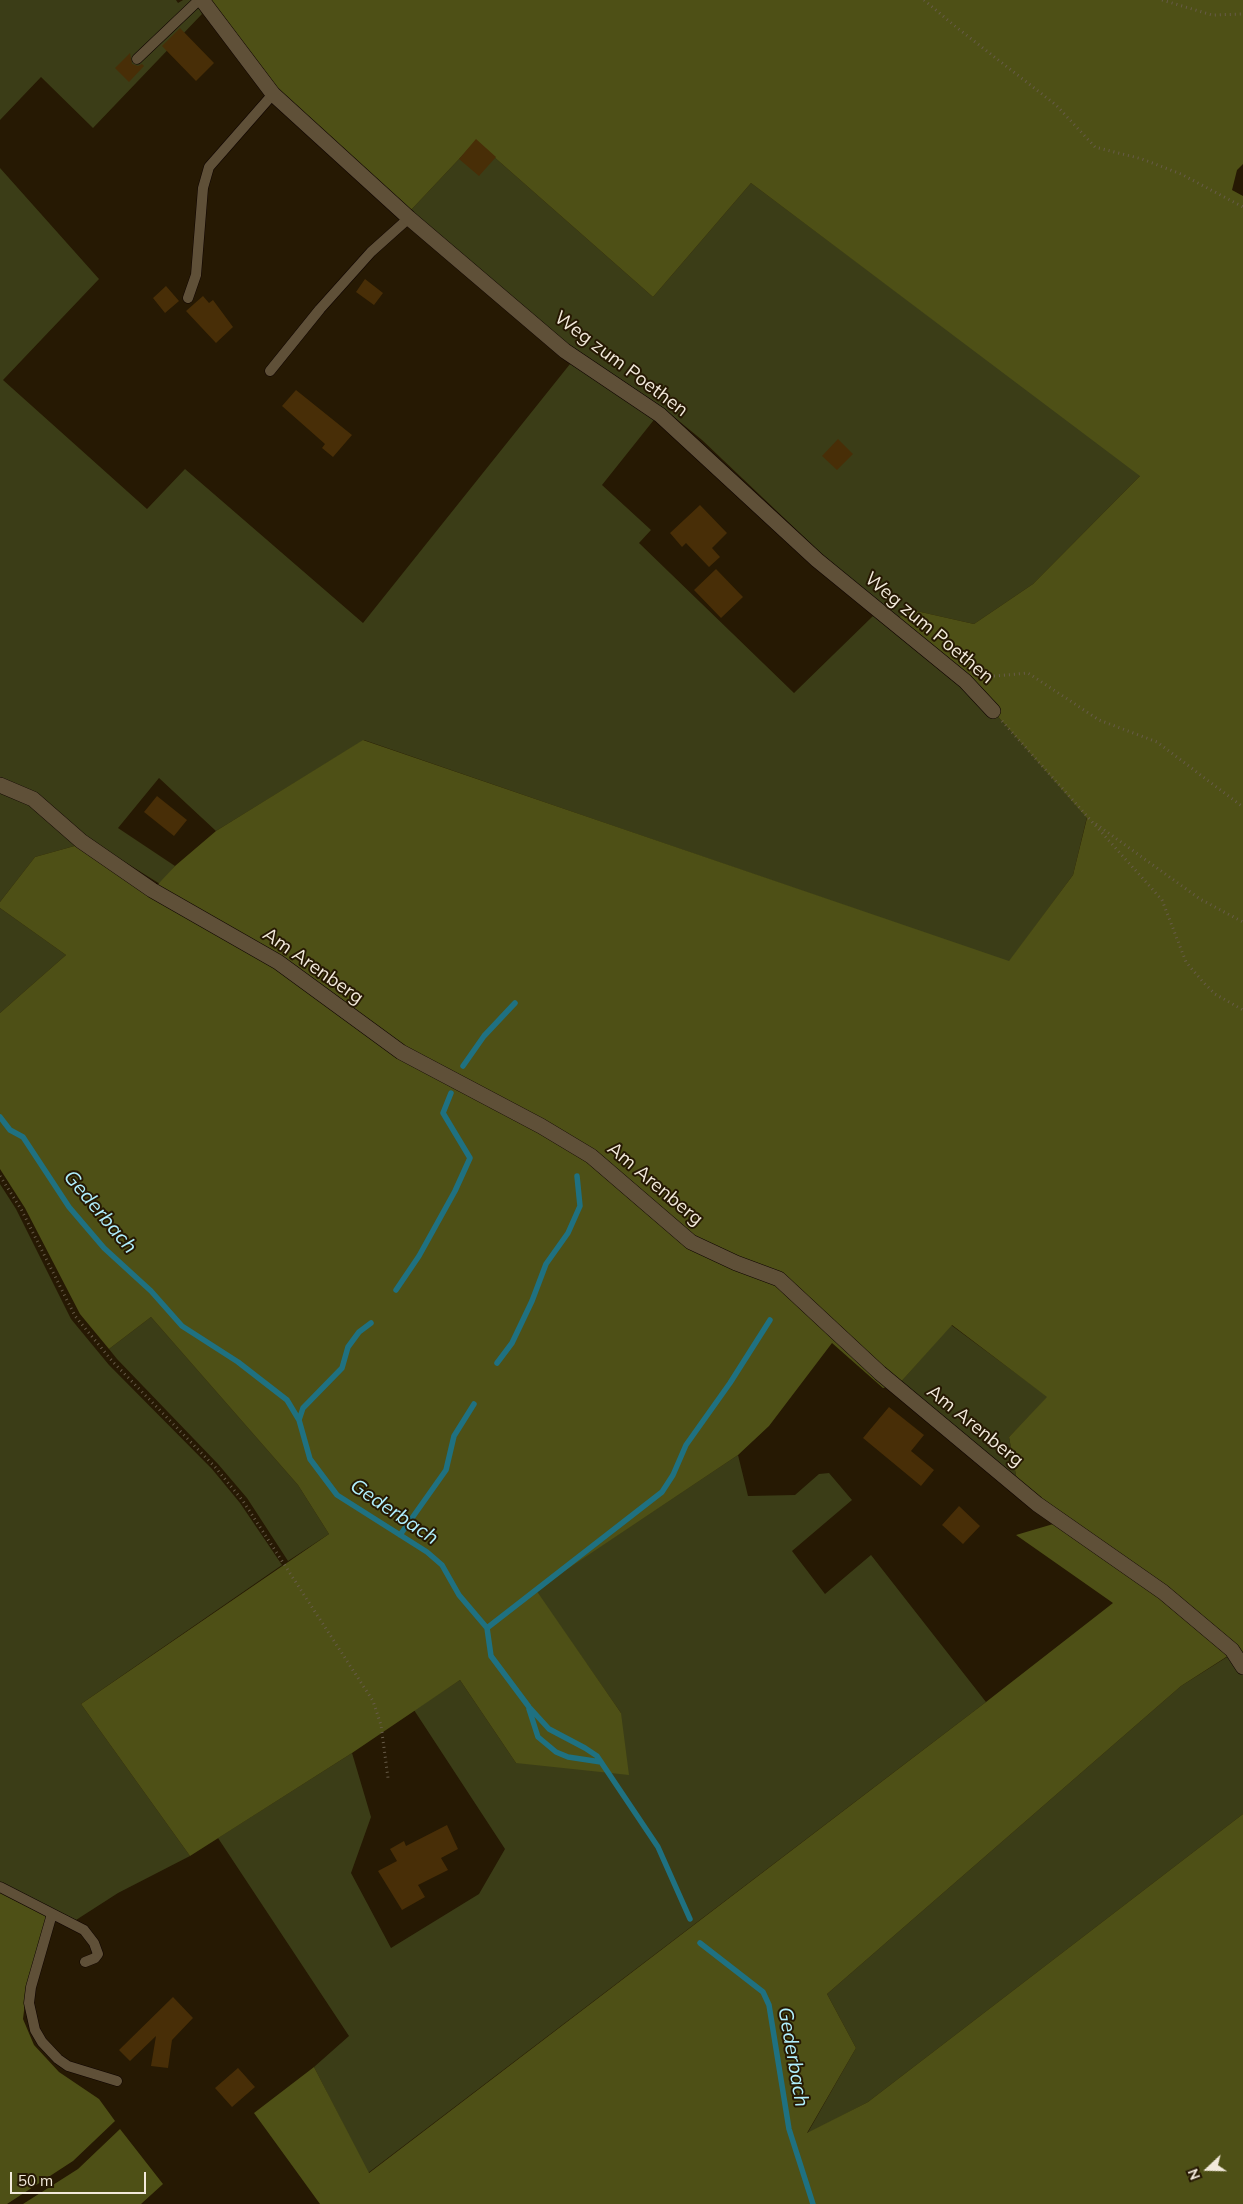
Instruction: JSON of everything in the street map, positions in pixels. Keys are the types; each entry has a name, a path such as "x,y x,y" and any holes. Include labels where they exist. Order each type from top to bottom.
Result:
{"street":[{"name":"Weg zum Poethen","path":"201,0 273,94 409,218 565,351 660,415 817,560 965,681 993,711"},
{"name":"Am Arenberg","path":"0,785 33,799 81,841 152,890 278,962 401,1052 541,1126 591,1156 690,1242 736,1263 779,1279 880,1373 1038,1504 1163,1592 1232,1650 1243,1668"}],"lane":[{"path":"137,59 201,0"},
{"path":"188,298 196,276 203,188 208,167 273,94"},
{"path":"270,370 320,309 371,252 409,218"},
{"path":"0,1887 84,1930 94,1943 98,1954 84,1962"},
{"path":"52,1914 31,1987 30,2003 35,2030 42,2042 58,2059 68,2066 117,2081"}],"path":[{"path":"924,0 1056,105 1095,146 1142,159 1182,174 1243,207"},
{"path":"1162,0 1212,15 1243,14"},
{"path":"965,681 1028,673 1099,720 1157,742 1243,807"},
{"name":"Weg zum Poethen","path":"993,711 1087,817"},
{"path":"1087,817 1200,899 1243,922"},
{"path":"1087,817 1162,900 1186,962 1215,994 1243,1010"},
{"path":"0,1176 21,1209 75,1316 114,1362 215,1467 244,1501 373,1701 381,1725 388,1778"}],"green space":[{"path":"0,0 176,0 178,3 183,0 194,0 202,14 93,128 41,77 0,120"},
{"path":"476,141 653,297 751,183 1141,475 1033,584 974,624 912,610 897,618 822,554 702,440 663,408 552,333 411,210"},
{"path":"0,168 99,279 3,380 147,509 185,469 363,623 570,364 657,416 602,485 651,530 639,543 794,693 873,616 970,695 993,711 1087,817 1073,875 1009,962 364,740 216,831 159,778 118,828 175,866 160,884 0,781"},
{"path":"0,790 30,803 78,845 35,857 0,902"},
{"path":"0,908 66,955 0,1013"},
{"path":"0,1184 16,1209 71,1319 109,1365 212,1469 240,1503 282,1565 81,1704 190,1856 118,1893 76,1920 0,1882"},
{"path":"151,1317 298,1485 329,1534 288,1561 247,1498 218,1464 117,1359 109,1349"},
{"path":"951,1325 1048,1397 1009,1437 1017,1481 899,1384"},
{"path":"738,1455 748,1496 795,1495 819,1474 829,1473 852,1500 792,1551 825,1594 871,1555 986,1702 368,2173 314,2067 349,2036 218,1838 352,1753 371,1817 351,1873 391,1948 479,1894 505,1849 414,1710 460,1680 516,1763 621,1713 535,1590"},
{"path":"1235,1652 1243,1662 1243,1814 868,2102 807,2134 856,2048 827,1994 1181,1686"}],"shaded area":[{"path":"206,0 1243,0 1243,164 1237,170 1232,190 1243,196 1243,1662 1234,1652 1181,1686 827,1994 856,2048 807,2133 868,2102 1243,1814 1243,2204 320,2204 254,2113 314,2067 369,2173 1113,1603 1016,1535 1060,1522 1017,1481 1009,1437 1047,1397 952,1325 899,1384 883,1388 832,1343 769,1426 738,1455 536,1590 621,1713 629,1775 516,1763 460,1680 352,1753 190,1856 81,1704 329,1534 298,1485 151,1317 109,1349 80,1314 25,1208 0,1169 0,1013 66,955 0,908 0,902 35,857 78,845 148,895 175,866 216,831 363,740 1009,961 1073,875 1087,818 993,711 998,706 982,688 897,618 912,610 974,624 1033,584 1140,476 751,183 653,297 476,141 411,210 275,91"},
{"path":"0,1891 49,1916 27,1986 23,2019 34,2045 59,2072 99,2099 115,2121 73,2161 7,2204 0,2204"},
{"path":"120,2129 163,2184 141,2204 23,2204 78,2169"}],"building":[{"path":"180,28 214,63 196,81 162,46"},
{"path":"130,53 132,64 138,66 142,64 144,66 129,82 115,68"},
{"path":"476,139 496,157 479,176 459,159"},
{"path":"365,279 383,293 374,305 356,292"},
{"path":"166,286 179,301 165,313 153,298"},
{"path":"203,296 209,303 213,300 233,327 216,343 186,311"},
{"path":"296,390 352,435 333,457 322,448 325,444 282,406"},
{"path":"838,439 853,454 837,470 822,456"},
{"path":"700,505 727,533 712,548 720,557 709,567 686,543 682,547 670,533"},
{"path":"716,569 743,597 721,618 694,590"},
{"path":"157,796 187,820 174,836 144,812"},
{"path":"889,1407 924,1435 911,1451 934,1470 921,1486 863,1438"},
{"path":"959,1506 980,1526 963,1544 942,1525"},
{"path":"447,1825 458,1849 441,1858 448,1870 418,1885 425,1897 402,1910 378,1871 397,1861 390,1849 404,1841 406,1846"},
{"path":"173,1997 193,2018 172,2040 168,2068 151,2066 156,2036 130,2061 119,2050"},
{"path":"238,2068 255,2087 232,2107 215,2088"}],"waterway":[{"path":"463,1066 484,1036 515,1003"},
{"path":"396,1290 419,1256 455,1191 470,1158 443,1113 451,1093"},
{"name":"Gederbach","path":"0,1117 10,1130 23,1137 69,1207 104,1248 151,1291 182,1326 238,1362 287,1400 299,1420 310,1459 337,1495 427,1552 442,1565 459,1595 487,1628 491,1656 529,1707 549,1729 597,1756 658,1847 690,1919"},
{"path":"497,1363 512,1343 532,1301 546,1264 568,1233 580,1206 577,1176"},
{"path":"487,1628 662,1492 673,1475 686,1445 730,1383 770,1320"},
{"path":"299,1420 303,1408 342,1368 348,1347 359,1332 371,1323"},
{"path":"400,1535 446,1470 454,1436 474,1404"},
{"path":"529,1709 538,1737 556,1752 568,1757 601,1762"},
{"name":"Gederbach","path":"700,1943 763,1992 769,2005 789,2129 813,2204"}]}
